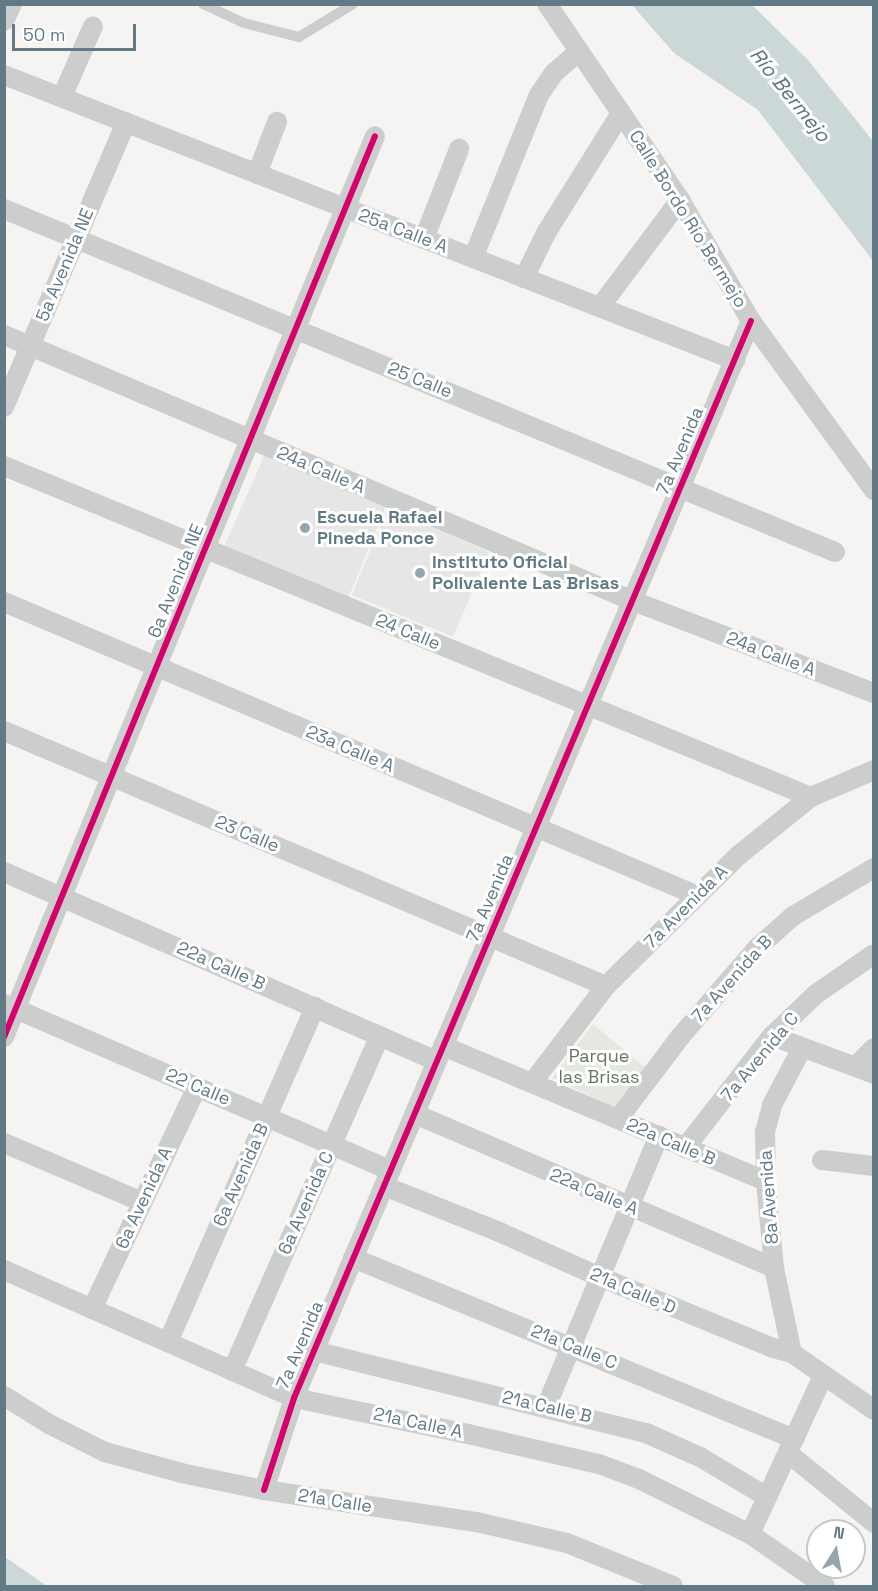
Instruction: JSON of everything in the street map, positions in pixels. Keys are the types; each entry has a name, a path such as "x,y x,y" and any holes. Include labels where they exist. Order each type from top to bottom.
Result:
{"street":[{"path":"4,21 12,4"},
{"name":"Calle Bordo Río Bermejo","path":"547,4 680,200 751,321 873,490"},
{"path":"62,97 93,26"},
{"path":"473,258 538,95 554,73 579,51"},
{"name":"25a Calle A","path":"4,75 735,360"},
{"path":"524,278 546,233 621,113"},
{"name":"5a Avenida NE","path":"4,407 126,122"},
{"path":"257,174 277,122"},
{"name":"6a Avenida NE","path":"4,1037 10,1007 62,897 375,136"},
{"path":"424,238 459,149"},
{"path":"600,307 680,200"},
{"name":"25 Calle","path":"4,209 835,552"},
{"name":"7a Avenida","path":"264,1490 294,1398 751,321"},
{"name":"24a Calle A","path":"4,334 249,440 633,601 873,693"},
{"name":"24 Calle","path":"4,466 811,797"},
{"name":"23a Calle A","path":"4,602 696,896"},
{"name":"23 Calle","path":"4,731 606,986"},
{"name":"7a Avenida A","path":"532,1083 606,986 739,855 811,797 873,770"},
{"name":"7a Avenida B","path":"618,1119 680,1037 757,948 793,916 873,868"},
{"name":"22a Calle B","path":"4,872 380,1036 532,1083 766,1181"},
{"name":"7a Avenida C","path":"685,1148 772,1036 816,994 873,954"},
{"name":"22 Calle","path":"10,1007 332,1146 387,1178"},
{"name":"6a Avenida B","path":"168,1342 315,1007"},
{"name":"6a Avenida C","path":"232,1371 380,1036"},
{"path":"772,1036 873,1074"},
{"name":"8a Avenida","path":"792,1353 774,1268 766,1181 765,1132 772,1105 802,1048"},
{"path":"855,1067 873,1048"},
{"name":"6a Avenida A","path":"92,1309 197,1087"},
{"name":"22a Calle A","path":"415,1114 774,1268"},
{"path":"546,1407 658,1136"},
{"path":"4,1143 142,1202"},
{"path":"822,1160 873,1166"},
{"name":"21a Calle D","path":"387,1178 600,1277 773,1348 792,1353 873,1410"},
{"name":"21a Calle C","path":"353,1258 572,1346 791,1446 873,1523"},
{"name":"21a Calle A","path":"4,1270 294,1398 599,1464 639,1479 750,1534 825,1587"},
{"name":"21a Calle B","path":"314,1351 646,1433 700,1456 767,1497"},
{"path":"750,1534 823,1376"},
{"name":"21a Calle","path":"4,1396 49,1424 105,1452 181,1473 264,1490 482,1522 567,1544 673,1587"}],"lane":[{"path":"203,4 244,23 299,36 353,4"}],"shaded area":[{"name":"Escuela Rafael Pineda Ponce","path":"265,454 386,506 347,601 223,549"},
{"name":"Instituto Oficial Polivalente Las Brisas","path":"388,507 489,552 453,637 352,595"}],"green space":[{"name":"Parque las Brisas","path":"593,1024 647,1069 617,1109 552,1078"}],"water":[{"name":"Río Bermejo","path":"632,5 752,5 807,59 873,141 873,261 758,110 674,53"},
{"path":"5,1557 47,1586 5,1586"}],"cycle path":[{"path":"4,1037 375,136"},
{"path":"264,1490 294,1398 751,321"}],"place":[{"name":"Escuela Rafael Pineda Ponce","path":"305,528"},
{"name":"Instituto Oficial Polivalente Las Brisas","path":"420,573"}]}
